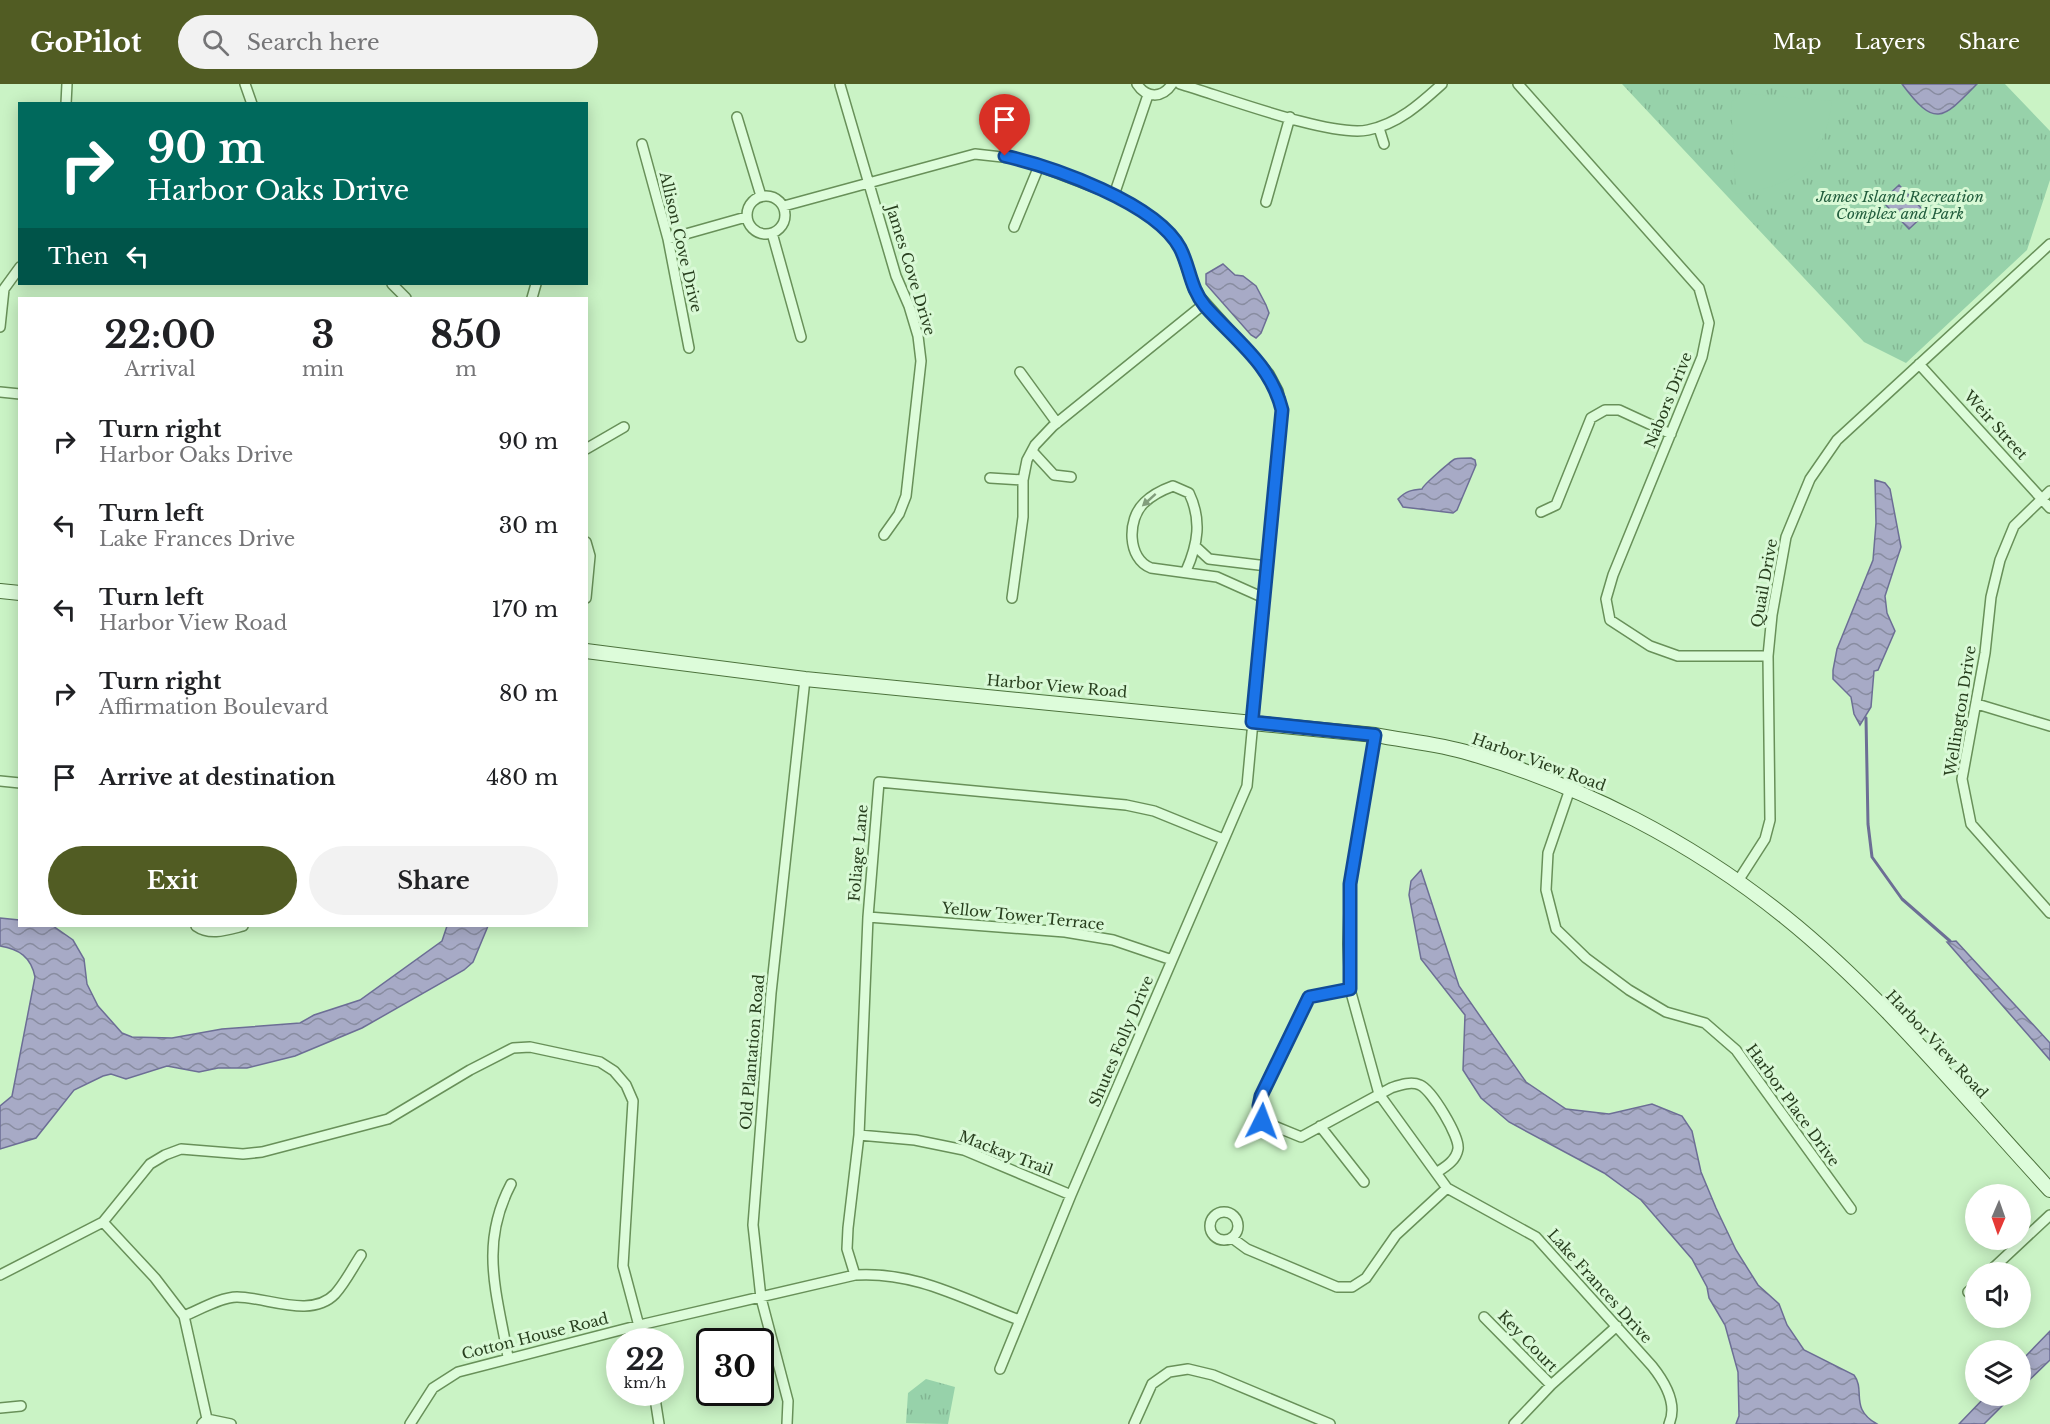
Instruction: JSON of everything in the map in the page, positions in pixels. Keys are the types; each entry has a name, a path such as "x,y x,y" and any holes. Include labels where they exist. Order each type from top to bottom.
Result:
{"main road":[{"path":"0,591 18,593"},
{"name":"Harbor View Road","path":"588,651 805,679 1375,735 1468,752 1570,789 1625,813 1738,881 1785,917 1852,978 2050,1190"}],"street":[{"path":"66,102 67,84"},
{"path":"245,84 251,102"},
{"path":"1137,84 1148,95"},
{"path":"1148,95 1163,93 1172,84"},
{"path":"1180,84 1348,132 1379,128 1402,117 1442,84"},
{"name":"Nabors Drive","path":"1518,84 1699,288 1709,323 1702,357 1613,575 1606,599 1610,620 1650,646 1678,656 1768,656"},
{"name":"James Cove Drive","path":"840,85 896,276 909,306 918,336 921,361 906,496 899,514 884,535"},
{"path":"1114,195 1148,95"},
{"path":"737,117 761,196"},
{"path":"1266,202 1290,117"},
{"path":"1379,128 1384,144"},
{"name":"Allison Cove Drive","path":"642,144 668,239 689,348"},
{"name":"Shutes Folly Drive","path":"784,206 975,154 1005,156 1039,166 1114,195 1151,217 1168,232 1180,248 1194,290 1204,304 1269,374 1278,391 1282,410 1248,786 1223,839 1018,1320 1000,1369"},
{"path":"1014,227 1039,166"},
{"path":"770,195 784,206 786,216 783,225 772,233 757,232 750,226 746,217 747,208 752,200 761,196 770,195"},
{"path":"668,239 746,217"},
{"path":"772,233 801,337"},
{"name":"Quail Drive","path":"1738,881 1765,839 1770,820 1768,656 1786,537 1810,479 1837,440 2050,244"},
{"path":"0,327 4,289 18,270"},
{"path":"393,285 405,297"},
{"path":"1012,598 1023,517 1023,480 1032,451 1057,423 1204,304"},
{"name":"Weir Street","path":"1919,363 2050,508"},
{"path":"1020,372 1057,423"},
{"path":"0,392 18,394"},
{"path":"1541,512 1556,505 1591,418 1605,410 1619,410 1671,434"},
{"path":"588,448 624,427"},
{"path":"1032,451 1054,475 1071,477"},
{"path":"990,478 1023,480"},
{"path":"1186,571 1195,546 1198,520 1189,493 1173,486 1160,491 1142,504 1133,529 1135,556 1142,564 1151,568 1217,577 1264,598"},
{"name":"Wellington Drive","path":"2050,491 2014,526 2000,560 1991,597 1977,704 1962,779 1971,824 2050,914"},
{"path":"1195,546 1209,559 1267,566"},
{"path":"588,549 590,556 588,577"},
{"name":"Old Plantation Road","path":"788,1424 788,1401 761,1298 753,1225 771,993 805,679"},
{"path":"1977,704 2050,726"},
{"name":"Lake Frances Drive","path":"1375,735 1350,884 1350,989 1379,1094 1447,1188 1536,1237 1617,1326 1665,1383 1670,1399 1669,1424"},
{"path":"0,781 18,783"},
{"name":"Foliage Lane","path":"855,1275 847,1249 859,1135 868,917 879,782 1126,805 1154,811 1223,839"},
{"name":"Harbor Place Drive","path":"1570,789 1548,853 1546,890 1556,929 1586,958 1629,990 1666,1012 1705,1023 1736,1050 1851,1209"},
{"name":"Yellow Tower Terrace","path":"868,917 1065,932 1113,940 1172,960"},
{"path":"197,927 204,932 239,927"},
{"path":"1350,989 1309,997 1261,1096 1259,1106 1262,1121 1301,1137 1379,1094 1404,1084 1420,1085 1432,1096 1455,1133 1459,1148 1454,1160 1436,1173"},
{"path":"0,1275 103,1222 150,1164 165,1155 181,1149 243,1154 262,1152 388,1119 513,1048 530,1047 600,1062 614,1071 626,1085 633,1101 623,1266 641,1328"},
{"path":"1320,1126 1364,1182"},
{"name":"Mackay Trail","path":"859,1135 915,1140 964,1150 1071,1196"},
{"path":"508,1357 492,1266 498,1208 511,1184"},
{"path":"1232,1238 1247,1250 1337,1287 1352,1287 1366,1278 1396,1235 1447,1188"},
{"path":"2000,1262 2050,1215"},
{"path":"103,1222 155,1278 184,1316 205,1421 231,1424"},
{"path":"184,1316 234,1297 270,1300 301,1307 323,1303 335,1294 361,1255"},
{"name":"Cotton House Road","path":"410,1424 433,1388 444,1378 508,1357 855,1275 882,1273 920,1281 1018,1320"},
{"name":"Key Court","path":"1484,1317 1551,1385"},
{"path":"1514,1424 1551,1385 1617,1326"},
{"path":"1134,1424 1152,1384 1169,1372 1188,1369 1213,1376 1330,1424"},
{"path":"0,1407 21,1406"},
{"path":"657,1406 660,1424"}],"green space":[{"name":"James Island Recreation Complex and Park","path":"1622,84 2005,84 2050,131 2050,180 2027,250 1906,363 1864,342"},
{"path":"1741,93 1832,101 1822,140 1804,168 1791,178 1775,185 1736,194 1731,102"},
{"path":"926,1379 955,1387 948,1424 906,1423 908,1393"}],"water":[{"path":"1902,84 1977,84 1955,105 1939,114 1931,113 1923,108"},
{"path":"1899,185 1926,213 1909,229 1882,201"},
{"path":"1223,264 1235,275 1243,276 1256,286 1266,305 1269,313 1261,333 1256,338 1206,284 1206,274"},
{"path":"1455,459 1475,460 1476,465 1457,510 1453,513 1403,507 1398,499 1404,494 1422,489"},
{"path":"1875,480 1885,483 1890,489 1901,547 1885,596 1887,613 1895,631 1878,670 1874,671 1871,707 1860,725 1854,714 1851,697 1833,679 1833,670 1837,649 1873,560 1876,523"},
{"path":"1421,870 1459,986 1526,1082 1566,1109 1609,1114 1652,1104 1682,1116 1692,1131 1701,1172 1716,1208 1736,1250 1758,1285 1779,1304 1787,1325 1804,1350 1854,1375 1859,1387 1863,1412 1877,1424 1736,1424 1739,1416 1738,1372 1725,1325 1709,1298 1707,1287 1692,1259 1641,1200 1604,1173 1509,1122 1481,1098 1463,1070 1465,1015 1421,959 1409,895 1411,881"},
{"path":"0,918 18,920 18,927 54,927 73,940 84,959 87,984 98,1006 122,1033 132,1037 172,1038 222,1029 300,1023 314,1015 360,1000 442,941 447,927 488,927 473,962 464,970 362,1028 295,1056 247,1068 218,1068 199,1072 167,1066 126,1079 111,1074 103,1076 74,1090 36,1138 0,1149 0,1106 12,1096 35,977 31,964 23,955 13,949 0,946"},
{"path":"1956,941 2050,1043 2050,1060 1947,942"},
{"path":"2050,1331 2050,1360 2031,1378 2031,1351"},
{"path":"1976,1406 2002,1406 1984,1424 1959,1424"}],"waterway":[{"path":"1866,718 1868,824 1872,857 1902,899 1950,941"}],"route":[{"path":"1005,156 1020,159 1114,195 1151,217 1168,232 1180,248 1194,290 1204,304 1269,374 1278,391 1282,410 1252,722 1375,735 1350,884 1348,944 1350,989 1309,997 1261,1096 1259,1106 1262,1121"}]}
